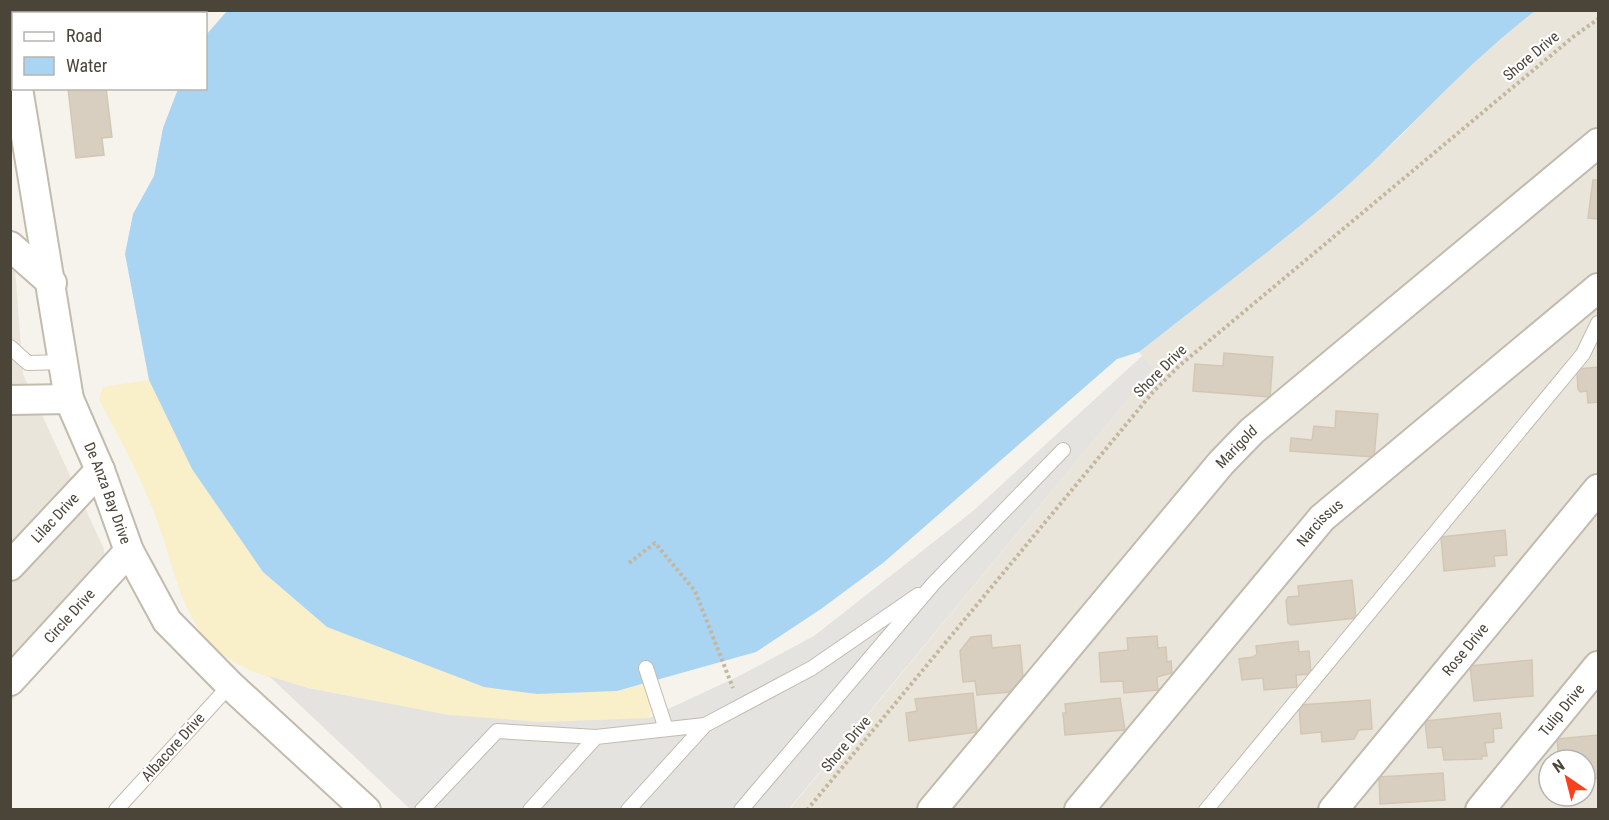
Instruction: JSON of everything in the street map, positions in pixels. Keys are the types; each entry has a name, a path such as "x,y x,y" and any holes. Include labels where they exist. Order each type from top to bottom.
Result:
{"street":[{"path":"10,33 12,55"},
{"name":"De Anza Bay Drive","path":"18,90 19,140 52,283 69,399 100,470 129,551 167,621 230,685 366,810"},
{"name":"Marigold","path":"932,810 1221,463 1251,431 1599,143"},
{"path":"10,246 52,283"},
{"name":"Narcissus","path":"1079,810 1322,518 1598,292"},
{"path":"10,400 69,399"},
{"name":"Lilac Drive","path":"10,566 100,470"},
{"name":"Rose Drive","path":"1333,810 1599,489"},
{"name":"Circle Drive","path":"10,681 129,551"},
{"name":"Tulip Drive","path":"1480,810 1599,666"}],"lane":[{"path":"1206,810 1583,354 1599,323"},
{"path":"10,347 28,363 64,363"},
{"path":"741,810 933,584 1063,450"},
{"path":"628,810 705,725 812,668 933,584"},
{"path":"646,668 666,729"},
{"name":"Albacore Drive","path":"116,810 230,685"},
{"path":"422,810 497,731 596,737 705,725"},
{"path":"530,810 596,737"}],"path":[{"name":"Shore Drive","path":"807,810 1153,392 1179,366 1573,37 1599,19"},
{"path":"629,563 655,543 695,591 740,706"}],"shaded area":[{"path":"1535,11 1598,11 1598,809 789,810 1152,370 1139,352 1331,199 1402,135 1443,90 1508,31"},
{"path":"10,202 23,374 104,549 107,595 11,702"},
{"path":"1142,356 1153,369 789,809 410,809 269,676 308,688 449,715 542,722 649,718 741,675 814,636 973,511"}],"sand":[{"path":"149,380 192,469 263,572 327,627 484,687 537,694 617,691 646,684 653,706 649,718 550,722 475,718 438,713 276,680 239,665 223,655 199,629 184,601 146,493 99,399 103,387"}],"water":[{"path":"227,11 1535,11 1457,79 1358,176 1309,219 1139,352 1117,359 883,563 821,609 756,652 617,691 537,694 484,687 327,627 263,572 192,469 149,380 125,254 133,214 154,176 163,128 178,90 207,90 207,34"}],"building":[{"path":"68,90 106,90 112,137 102,138 104,155 76,158"},
{"path":"1593,180 1598,180 1598,219 1588,218"},
{"path":"1224,353 1273,357 1270,397 1193,391 1195,364 1223,366"},
{"path":"1598,367 1598,402 1588,403 1587,391 1580,392 1578,389 1577,372 1578,369"},
{"path":"1336,411 1378,414 1374,457 1290,451 1291,438 1312,440 1314,426 1335,428"},
{"path":"1505,530 1507,555 1494,556 1495,566 1444,571 1441,537"},
{"path":"1352,580 1356,618 1291,625 1288,623 1286,601 1288,597 1299,596 1298,586"},
{"path":"991,635 992,648 1020,645 1023,678 1010,692 977,695 975,681 963,682 960,651 971,637"},
{"path":"1157,636 1158,648 1166,647 1167,662 1171,661 1172,673 1157,677 1158,690 1124,693 1123,681 1101,682 1099,653 1128,650 1127,638"},
{"path":"1298,641 1299,652 1309,651 1311,674 1296,675 1297,687 1264,690 1263,678 1242,680 1239,659 1253,657 1257,654 1256,646"},
{"path":"1532,660 1533,696 1474,701 1470,666"},
{"path":"973,693 977,732 909,741 906,713 917,711 915,699"},
{"path":"1120,698 1125,730 1065,735 1063,713 1066,713 1065,704"},
{"path":"1370,700 1372,729 1359,730 1354,739 1322,742 1321,732 1301,734 1299,705"},
{"path":"1500,713 1502,728 1493,729 1494,742 1485,743 1487,756 1482,756 1482,759 1444,760 1442,747 1428,748 1425,721"},
{"path":"1598,735 1598,778 1597,748 1558,748 1557,739"},
{"path":"1443,773 1445,800 1380,804 1379,777"}]}
